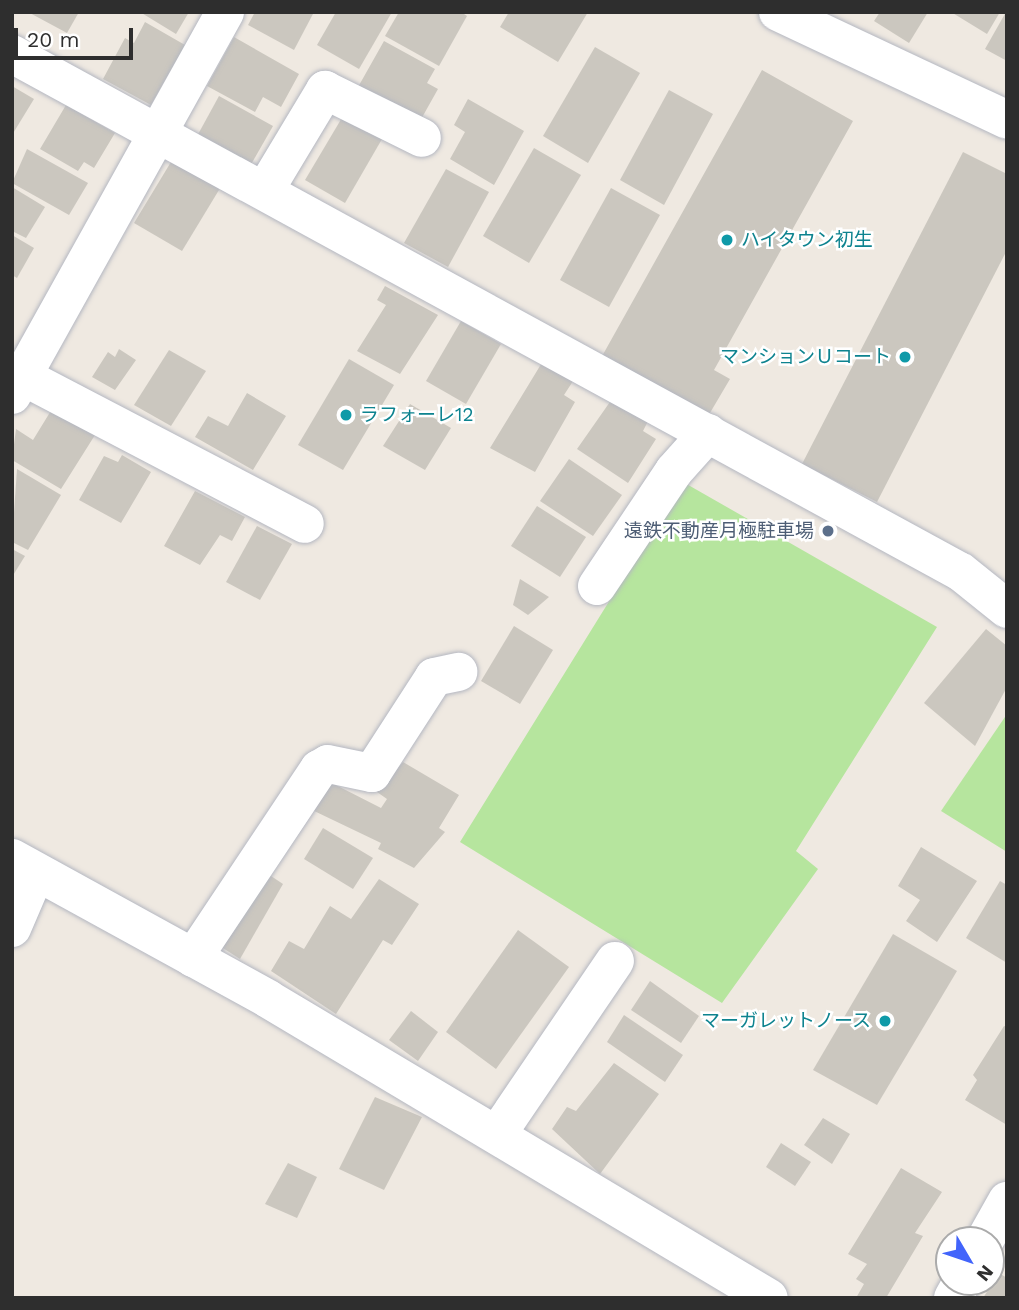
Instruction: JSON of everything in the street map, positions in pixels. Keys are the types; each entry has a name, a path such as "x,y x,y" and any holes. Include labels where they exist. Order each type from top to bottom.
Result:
{"street":[{"path":"225,12 17,385 305,524"},
{"path":"778,12 1007,120"},
{"path":"12,54 158,131 961,572 1007,609"},
{"path":"265,190 325,90 422,138"},
{"path":"597,586 674,471 708,433"},
{"path":"193,958 319,769 328,764 373,773 434,677 458,672"},
{"path":"12,928 24,865 193,958 498,1133 769,1298"},
{"path":"498,1133 615,961"},
{"path":"993,1226 1007,1201"}],"green space":[{"path":"683,482 937,627 796,851 818,869 722,1003 460,842"},
{"path":"1007,714 1007,852 941,811"}],"building":[{"path":"28,12 79,12 67,33"},
{"path":"140,12 189,12 176,34"},
{"path":"255,12 314,12 294,50 248,25"},
{"path":"336,12 392,12 359,69 317,45"},
{"path":"399,12 461,12 467,16 439,66 385,36"},
{"path":"509,12 588,12 558,62 500,27"},
{"path":"880,12 928,12 909,43 874,21"},
{"path":"951,12 1000,12 987,34"},
{"path":"1007,12 1007,61 985,49"},
{"path":"145,22 185,45 151,105 103,79 125,38 134,43"},
{"path":"234,37 299,74 281,107 263,97 255,112 207,86"},
{"path":"384,41 435,69 427,83 438,89 415,130 353,96"},
{"path":"595,47 640,73 588,163 543,136"},
{"name":"ハイタウン初生","path":"762,70 853,121 714,370 730,379 707,418 601,358"},
{"path":"12,86 34,99 12,135"},
{"path":"669,90 713,114 664,205 620,180"},
{"path":"219,96 273,126 249,168 196,138"},
{"path":"468,99 524,131 494,185 450,159 465,132 454,125"},
{"path":"66,105 115,133 94,168 84,162 78,171 40,149"},
{"path":"343,116 382,139 345,203 305,180"},
{"path":"534,148 581,175 529,263 483,236"},
{"path":"27,149 88,183 69,215 12,183"},
{"name":"マンションＵコート","path":"963,152 1007,174 1007,250 877,502 802,464"},
{"path":"174,157 222,185 182,251 134,223"},
{"path":"446,169 489,192 448,267 404,243"},
{"path":"12,187 45,207 26,238 12,231"},
{"path":"611,188 660,215 609,307 560,280"},
{"path":"12,235 34,248 17,278 12,275"},
{"path":"385,286 438,315 400,374 357,351 386,305 377,300"},
{"path":"461,321 501,344 466,404 426,381"},
{"path":"119,349 136,360 115,390 92,377 108,352 115,357"},
{"path":"169,350 206,371 171,426 134,405"},
{"name":"ラフォーレ12","path":"349,359 394,385 343,470 298,445"},
{"path":"543,361 575,378 564,395 575,402 535,472 490,448"},
{"path":"247,393 286,416 253,470 195,437 208,416 228,426"},
{"path":"612,399 648,421 643,431 656,439 628,483 577,449"},
{"path":"410,404 451,428 425,470 383,446"},
{"path":"52,409 95,435 61,489 12,460 16,429 33,440"},
{"path":"122,455 151,472 121,523 79,500 104,456 118,462"},
{"path":"569,459 622,495 593,536 540,501"},
{"path":"17,469 61,495 28,550 12,542"},
{"path":"195,491 245,517 232,541 220,535 200,565 164,546"},
{"path":"537,506 586,537 560,577 511,546"},
{"path":"257,526 292,544 260,600 226,582"},
{"path":"12,549 25,556 12,577"},
{"path":"520,579 549,597 528,615 513,605"},
{"path":"514,626 553,650 520,704 481,681"},
{"path":"986,629 1007,646 1007,687 975,746 924,703"},
{"path":"403,762 459,795 439,828 445,832 414,868 378,849 381,843 310,809 326,780 381,808 387,799 377,792"},
{"path":"323,828 373,858 353,889 304,859"},
{"path":"921,847 977,881 937,942 906,921 920,900 898,886"},
{"path":"262,870 283,884 240,959 212,941"},
{"path":"379,879 419,904 392,945 383,940 336,1014 271,971 289,941 304,949 330,906 351,919"},
{"path":"1000,881 1007,885 1007,963 966,938"},
{"path":"518,930 569,967 496,1069 446,1032"},
{"name":"マーガレットノース","path":"893,934 957,971 877,1105 813,1070"},
{"path":"650,981 699,1016 681,1043 631,1010"},
{"path":"411,1011 438,1032 418,1061 389,1040"},
{"path":"624,1015 683,1055 665,1082 607,1042"},
{"path":"1004,1026 1007,1027 1007,1125 965,1100 977,1080 973,1075"},
{"path":"614,1063 659,1094 600,1174 552,1129 567,1107 576,1111"},
{"path":"375,1097 422,1117 384,1190 339,1169"},
{"path":"823,1118 850,1134 832,1164 804,1145"},
{"path":"781,1143 811,1162 795,1186 766,1167"},
{"path":"288,1163 317,1177 297,1218 265,1204"},
{"path":"901,1168 942,1192 915,1233 923,1236 886,1298 856,1298 864,1284 856,1279 867,1264 848,1254"},
{"path":"1005,1277 1007,1278 1007,1298 983,1298 1005,1296"}],"place":[{"name":"ハイタウン初生","path":"727,240"},
{"name":"マンションＵコート","path":"905,357"},
{"name":"ラフォーレ12","path":"346,415"},
{"name":"遠鉄不動産月極駐車場","path":"828,531"},
{"name":"マーガレットノース","path":"885,1021"}]}
